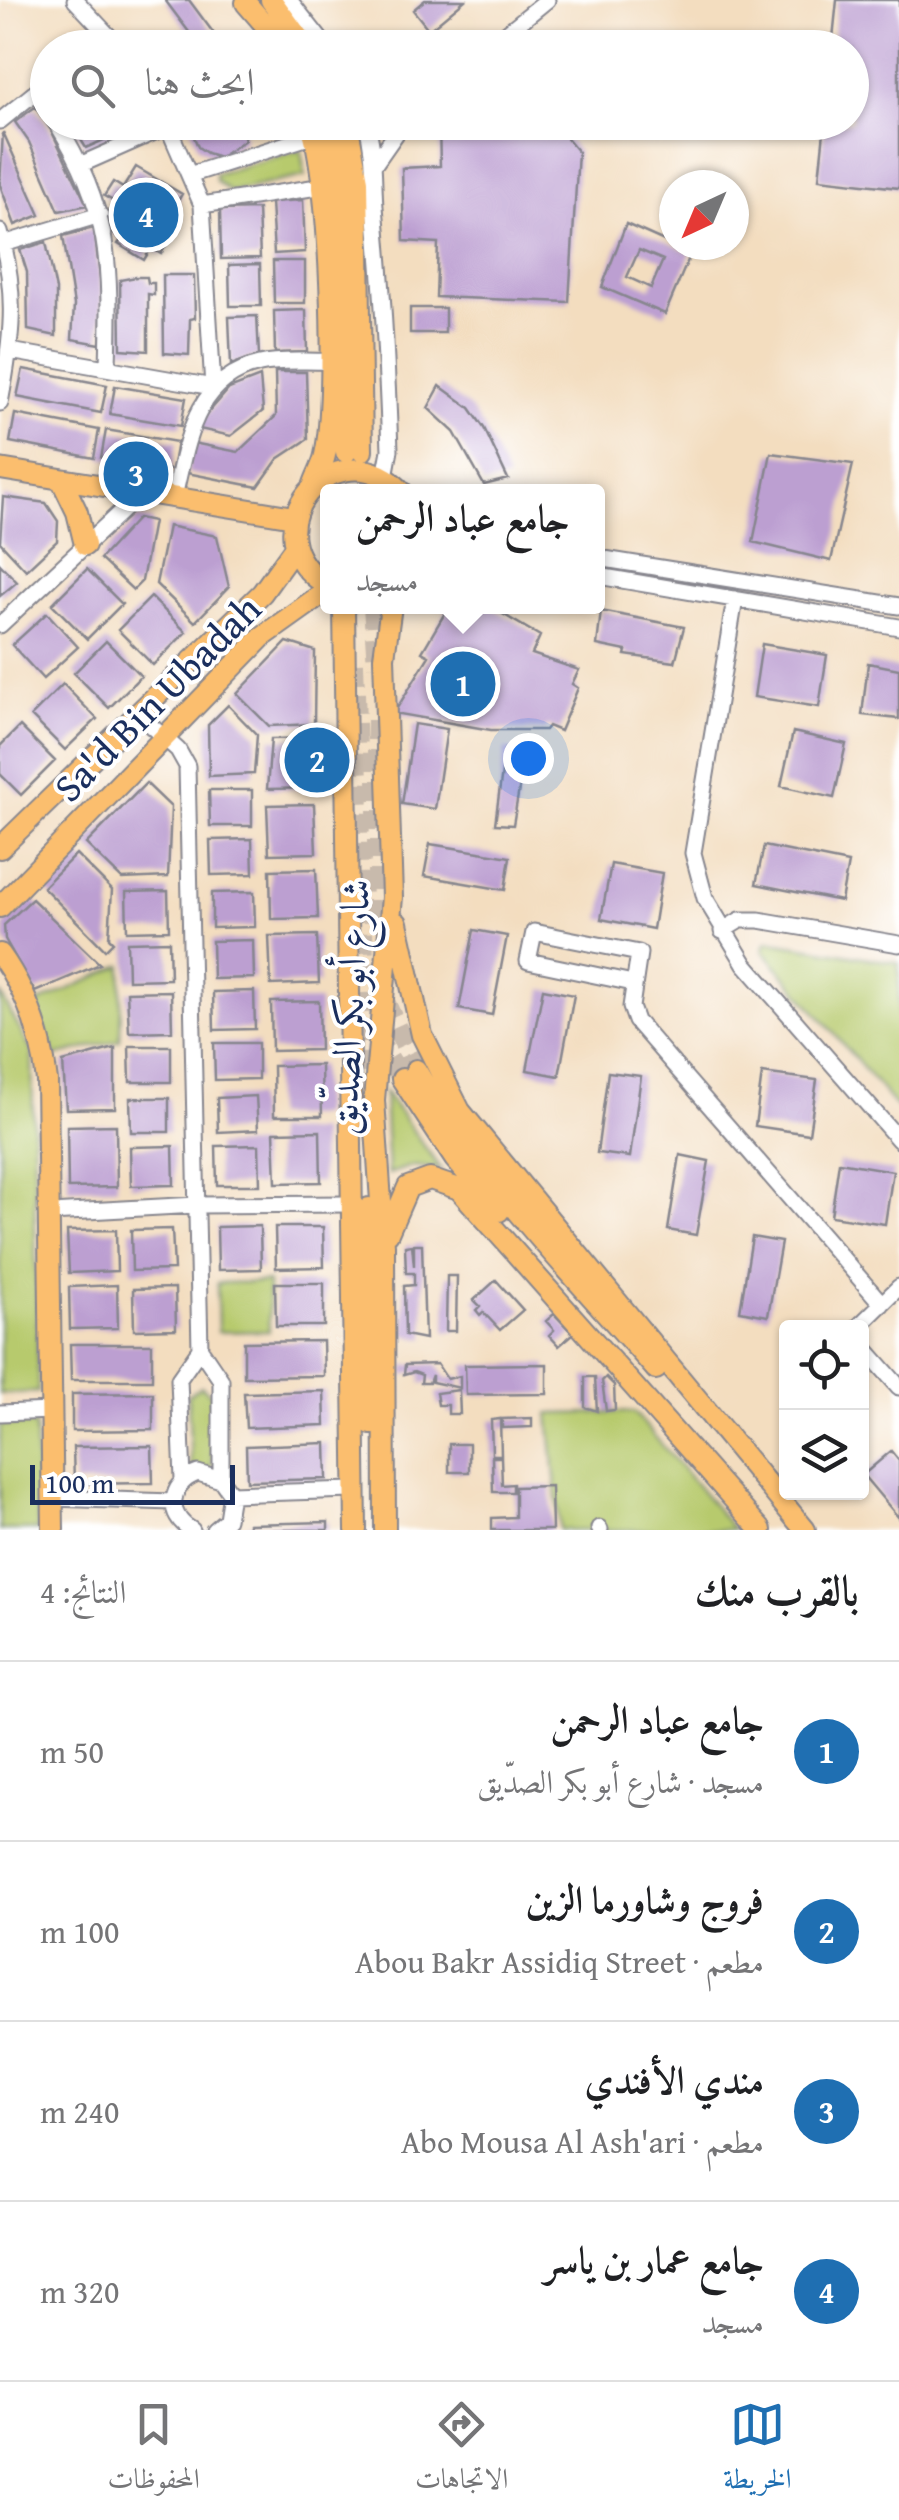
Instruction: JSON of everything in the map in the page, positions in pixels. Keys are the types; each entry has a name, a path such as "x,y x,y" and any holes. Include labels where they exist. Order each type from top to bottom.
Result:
{"main road":[{"path":"271,0 293,30"},
{"path":"245,2 261,30"},
{"path":"245,2 269,30"},
{"path":"319,140 329,361 325,454 314,484 294,517 295,547 303,564 320,580"},
{"path":"324,140 342,182 354,452 358,181 350,140"},
{"path":"0,469 294,517"},
{"path":"314,484 326,476 354,469 385,477 393,484"},
{"path":"62,479 78,512 85,545"},
{"name":"Sa'd Bin Ubadah","path":"0,848 140,716 262,593 295,547"},
{"name":"Sa'd Bin Ubadah","path":"0,906 262,637 320,593"},
{"path":"344,614 352,1490 356,1530"},
{"name":"شارع أبو بكر الصدّيق","path":"385,1530 384,1245 374,1100 392,897 384,657 390,614"},
{"path":"392,897 422,1035 460,1112 806,1530"},
{"path":"0,954 27,1003 43,1049 50,1213 53,1530"},
{"path":"698,1458 580,1308 454,1160 409,1074 519,1212 692,1411 772,1490"},
{"path":"368,1096 372,1530"},
{"path":"384,1245 408,1187 430,1178 459,1188 761,1530"}],"street":[{"path":"75,0 102,30"},
{"path":"289,0 313,30"},
{"path":"510,30 546,0"},
{"path":"0,121 30,97"},
{"path":"67,140 82,164 100,215 110,272 108,366"},
{"path":"82,164 133,140"},
{"path":"174,140 202,205 212,387 192,422 174,498"},
{"path":"189,176 284,140"},
{"path":"370,140 376,162 390,450 385,477"},
{"path":"376,162 391,140"},
{"path":"202,205 324,186"},
{"path":"0,403 10,351 14,286 1,240 100,215"},
{"path":"10,351 212,387 259,364 329,361"},
{"path":"0,625 142,492"},
{"path":"605,559 899,606"},
{"path":"605,577 899,627"},
{"path":"735,599 693,853 705,898 745,964 899,1140"},
{"path":"140,716 188,766 200,1349 221,1380 226,1487 231,1511 219,1529"},
{"path":"722,931 740,920 759,920 899,944"},
{"path":"634,983 528,961 534,932 638,953 632,1007 636,1021 882,1304"},
{"path":"50,1213 197,1204 349,1204"},
{"path":"865,1320 899,1287"},
{"path":"173,1502 183,1480 179,1379 200,1349"},
{"path":"869,1353 899,1388"},
{"path":"0,1413 52,1411"},
{"path":"183,1480 198,1473 226,1487 352,1490"},
{"path":"52,1498 173,1502"},
{"path":"173,1502 187,1529"}],"green space":[{"path":"301,150 305,176 230,192 216,181 215,174"},
{"path":"767,941 899,963 899,1110 763,950"},
{"path":"122,965 120,1040 55,1056 34,1005"},
{"path":"0,993 32,1052 38,1392 0,1394"},
{"path":"384,1091 441,1169 412,1166 388,1174"},
{"path":"268,1282 269,1331 218,1332 217,1283"},
{"path":"201,1386 211,1394 212,1468 191,1467 188,1395"},
{"path":"634,1412 734,1530 560,1530 549,1414"},
{"path":"0,1425 35,1425 38,1530 0,1530"}],"building":[{"path":"165,0 189,0 211,30 188,30"},
{"path":"425,0 465,0 429,30 413,10"},
{"path":"837,0 899,0 899,188 819,179 823,140 869,140 869,30 834,30"},
{"path":"30,111 30,140 56,140 87,205 59,211 29,142 15,122"},
{"path":"3,132 40,215 15,225 0,185"},
{"path":"81,140 104,140 86,148"},
{"path":"195,140 245,140 220,157 198,147"},
{"path":"439,140 568,140 578,152 569,302 436,297 438,243 404,241 402,168 440,166"},
{"path":"136,167 182,194 171,213 181,219 161,254 151,248 144,260 118,244 122,239 112,233 117,223 108,218 117,203 104,196 113,182 123,188"},
{"path":"303,200 305,252 274,254 271,202"},
{"path":"258,209 260,258 221,259 220,210"},
{"path":"626,224 659,239 659,258 639,250 627,277 651,288 663,260 688,260 665,314 602,287"},
{"path":"94,228 102,294 100,344 72,339 74,305 63,236"},
{"path":"46,242 56,290 56,336 28,330 27,272 20,250"},
{"path":"273,261 305,261 305,303 274,303"},
{"path":"260,264 261,306 230,306 229,265"},
{"path":"163,275 194,275 195,318 190,319 189,355 164,353"},
{"path":"147,277 148,283 154,283 154,295 148,294 148,351 121,349 120,280"},
{"path":"410,308 445,308 445,333 410,333"},
{"path":"306,310 307,352 275,353 274,311"},
{"path":"257,316 259,355 231,365 229,317"},
{"path":"23,369 107,385 101,413 17,397"},
{"path":"275,372 306,372 308,439 278,459 258,487 187,473 193,443 238,452 276,416"},
{"path":"260,377 263,411 231,436 195,428 229,389"},
{"path":"115,386 186,398 181,426 110,414"},
{"path":"440,386 470,408 508,479 483,484 454,432 428,408"},
{"path":"15,414 99,430 94,458 10,442"},
{"path":"106,430 177,442 172,470 101,458"},
{"path":"771,453 853,464 831,561 753,542"},
{"path":"3,497 46,503 58,521 57,541 26,570 0,542"},
{"path":"138,518 153,521 142,581 133,590 100,559"},
{"path":"168,526 217,536 229,587 195,622 156,584"},
{"path":"0,564 17,582 0,596"},
{"path":"87,569 122,604 87,639 52,604"},
{"path":"151,597 186,632 153,665 118,630"},
{"path":"605,612 684,627 675,662 625,655 626,651 597,645 601,614"},
{"path":"47,613 78,647 43,679 12,645"},
{"path":"444,614 503,614 540,636 532,654 579,670 572,684 578,688 560,731 548,726 545,730 491,730 394,713 429,656 422,652"},
{"path":"106,641 141,676 109,708 74,673"},
{"path":"287,642 315,651 314,724 269,726 237,694"},
{"path":"762,644 827,655 819,707 754,697"},
{"path":"868,663 899,669 899,719 862,715"},
{"path":"63,684 97,719 65,750 31,716"},
{"path":"228,705 257,735 254,774 209,776 208,725"},
{"path":"414,724 447,729 435,809 402,804"},
{"path":"20,726 55,761 21,795 0,774 0,746"},
{"path":"793,732 846,744 834,798 781,786"},
{"path":"315,738 316,788 267,789 271,739"},
{"path":"505,749 525,753 513,825 495,824"},
{"path":"146,783 171,807 168,877 122,879 86,844"},
{"path":"209,790 252,790 252,826 210,826"},
{"path":"314,804 316,853 269,854 267,805"},
{"path":"252,839 253,874 211,875 210,840"},
{"path":"430,844 510,857 505,890 424,876"},
{"path":"764,846 848,863 841,901 756,884"},
{"path":"76,854 112,890 109,938 113,942 105,950 43,887"},
{"path":"611,864 662,873 653,929 601,919"},
{"path":"316,869 318,918 271,919 270,870"},
{"path":"168,891 169,930 127,931 126,892"},
{"path":"254,892 255,927 212,928 212,893"},
{"path":"32,899 100,964 35,992 5,939 4,925"},
{"path":"474,930 507,936 492,1015 459,1009"},
{"path":"317,935 319,983 271,985 269,936"},
{"path":"253,940 254,978 213,979 212,941"},
{"path":"169,941 170,979 128,980 127,942"},
{"path":"543,989 574,995 559,1076 527,1070"},
{"path":"171,991 172,1031 129,1032 127,992"},
{"path":"254,991 255,1029 214,1030 213,992"},
{"path":"319,1001 320,1050 272,1051 271,1002"},
{"path":"214,1043 258,1043 258,1079 215,1080"},
{"path":"129,1046 171,1046 171,1082 130,1082"},
{"path":"115,1048 115,1108 66,1109 63,1062"},
{"path":"321,1065 322,1116 274,1116 273,1066"},
{"path":"608,1072 641,1076 630,1157 597,1153"},
{"path":"762,1073 817,1080 809,1134 755,1126"},
{"path":"256,1096 258,1130 218,1132 217,1098"},
{"path":"130,1098 169,1098 169,1132 131,1132"},
{"path":"116,1125 117,1187 68,1188 67,1126"},
{"path":"320,1131 321,1182 276,1183 274,1132"},
{"path":"259,1145 260,1185 217,1185 216,1146"},
{"path":"173,1146 174,1185 131,1186 130,1147"},
{"path":"680,1155 709,1161 696,1235 668,1230"},
{"path":"839,1162 893,1171 885,1224 831,1216"},
{"path":"260,1226 261,1269 218,1270 217,1227"},
{"path":"275,1227 323,1227 324,1267 276,1268"},
{"path":"172,1229 174,1270 132,1271 131,1230"},
{"path":"116,1230 117,1271 69,1273 67,1231"},
{"path":"752,1237 781,1242 768,1316 740,1311"},
{"path":"414,1244 422,1244 425,1339 405,1335 404,1286 414,1285 414,1273 406,1273 405,1246 412,1245 414,1266"},
{"path":"447,1276 457,1276 456,1331 446,1331"},
{"path":"496,1280 523,1310 500,1330 483,1312 480,1315 476,1310 480,1306 474,1300"},
{"path":"275,1283 324,1283 324,1326 276,1326"},
{"path":"117,1285 118,1328 70,1329 69,1287"},
{"path":"175,1288 176,1329 134,1330 133,1289"},
{"path":"554,1314 573,1334 559,1346 549,1335 554,1330 546,1321"},
{"path":"323,1341 324,1376 244,1377 244,1342"},
{"path":"70,1344 152,1344 152,1380 71,1380"},
{"path":"437,1364 447,1379 460,1376 460,1388 432,1382 432,1375 429,1383 421,1383 422,1375 404,1375 405,1365"},
{"path":"547,1364 547,1394 466,1395 465,1365"},
{"path":"585,1377 595,1377 597,1411 585,1407"},
{"path":"606,1377 614,1385 615,1410 606,1411 602,1381"},
{"path":"459,1390 460,1414 448,1414 448,1405 438,1405 436,1393"},
{"path":"324,1391 325,1425 246,1428 244,1393"},
{"path":"153,1393 153,1430 72,1431 72,1394"},
{"path":"532,1418 532,1427 502,1428 502,1419"},
{"path":"500,1419 501,1455 492,1455 491,1420"},
{"path":"326,1443 327,1479 247,1481 246,1446"},
{"path":"449,1444 469,1444 469,1472 449,1472"},
{"path":"152,1446 153,1483 74,1484 73,1447"},
{"path":"891,1451 899,1461 899,1518 869,1482 869,1470"},
{"path":"492,1457 501,1457 502,1485 513,1484 513,1492 493,1492"},
{"path":"551,1486 552,1530 492,1530 492,1518 515,1517 515,1487"},
{"path":"328,1522 328,1530 248,1530 248,1524"}],"tunnel":[{"path":"346,454 348,484"},
{"path":"374,614 377,666"},
{"path":"354,663 368,1079"},
{"path":"377,720 377,926"},
{"path":"384,999 416,1070"},
{"path":"374,1033 402,1079"}],"place":[{"name":"جامع عمار بن ياسر","path":"146,215"},
{"name":"مندي الأفندي","path":"136,474"},
{"name":"جامع عباد الرحمن","path":"463,684"},
{"name":"فروج وشاورما الزين","path":"317,760"}]}
